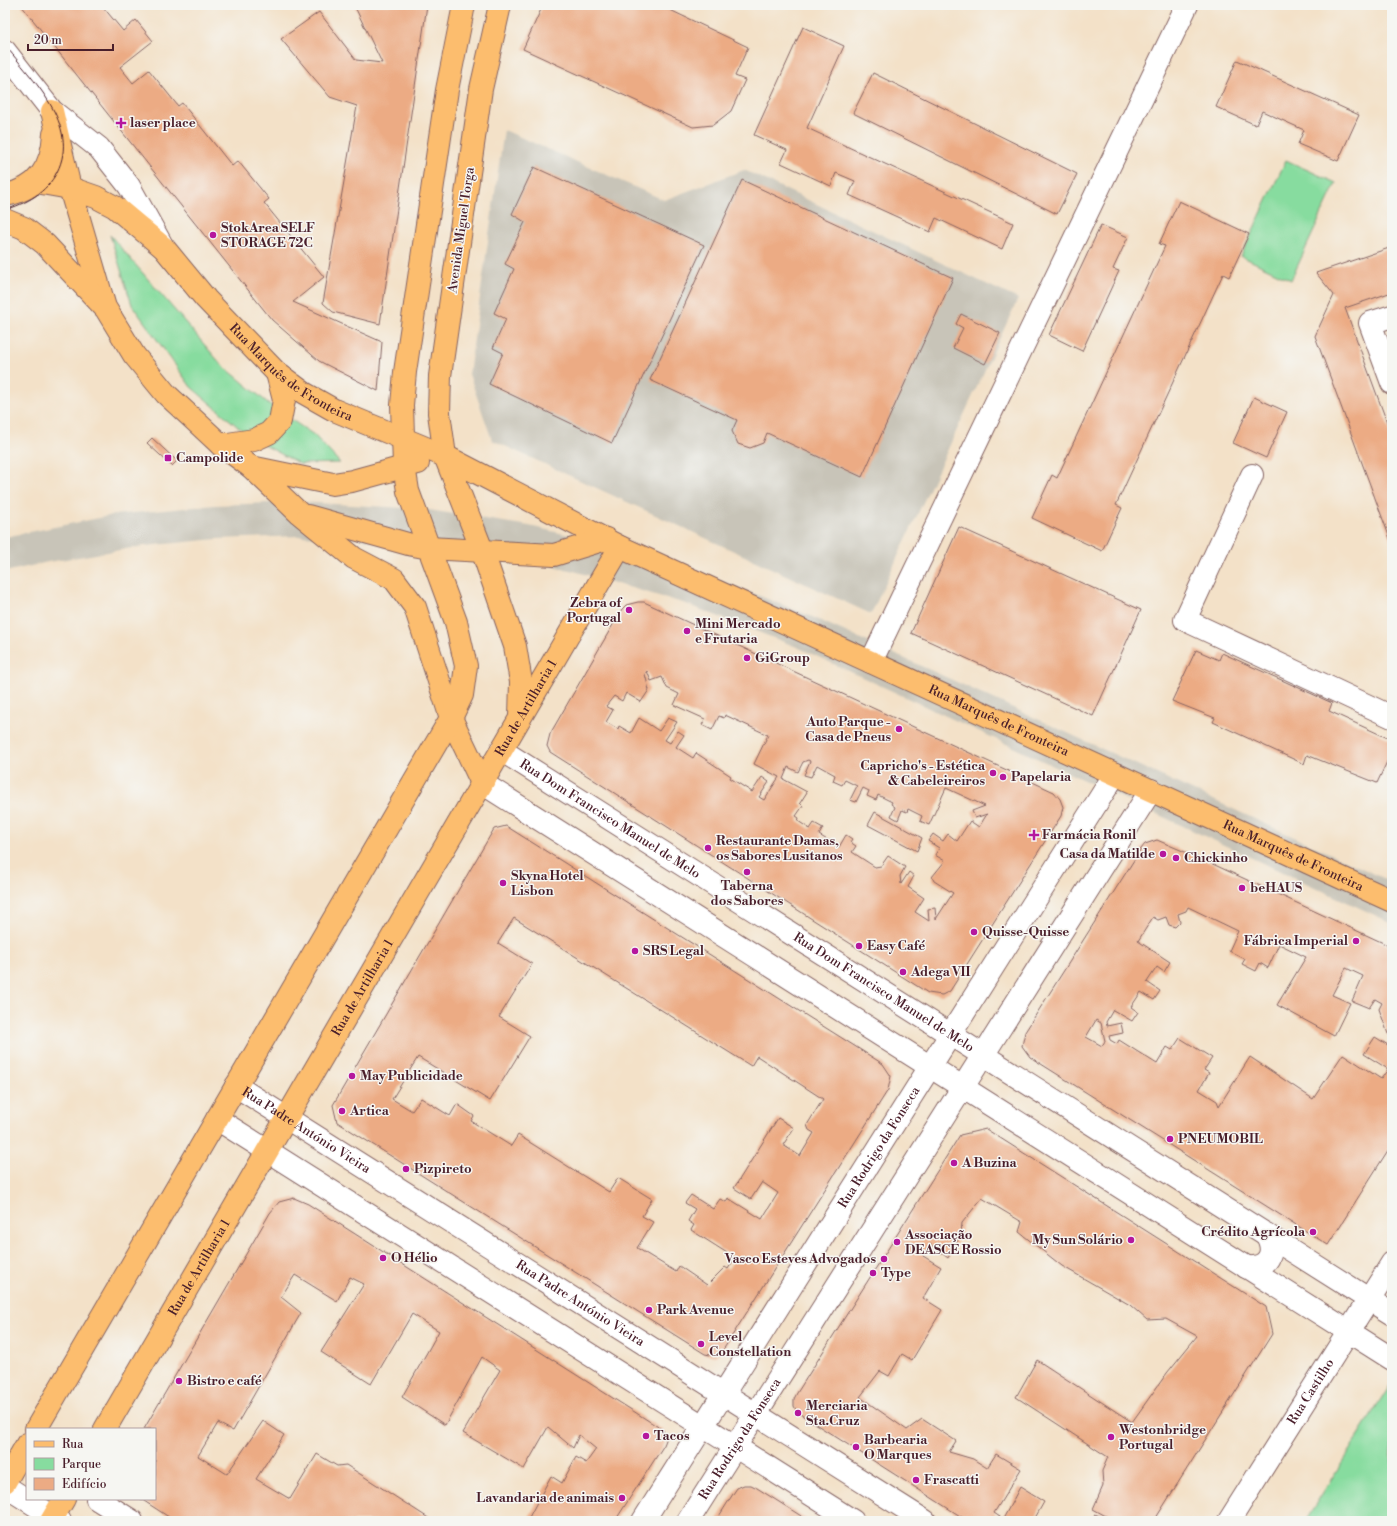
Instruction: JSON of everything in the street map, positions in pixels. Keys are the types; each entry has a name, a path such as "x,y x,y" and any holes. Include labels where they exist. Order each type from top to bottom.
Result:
{"main road":[{"path":"37,1428 450,718 462,694 466,666 456,622 408,491 404,466 402,405 405,372 447,90 464,5"},
{"name":"Avenida Miguel Torga","path":"500,5 481,89 440,376 439,412 445,456 482,550 515,646 521,682 520,717"},
{"path":"5,195 22,190 36,182 48,163 53,148 54,134 52,111"},
{"name":"Rua Marquês de Fronteira","path":"52,111 70,188 106,309"},
{"path":"36,182 70,188 96,197 115,207 164,248"},
{"name":"Rua Marquês de Fronteira","path":"5,220 24,228 45,244 106,309 134,354 166,394 221,445 251,468 299,514 408,544 429,548 554,555 613,543"},
{"name":"Rua Marquês de Fronteira","path":"164,248 206,299 277,372 304,393 334,410 445,456 613,543 1392,900"},
{"path":"221,445 254,440 269,434 280,421 284,400 277,372"},
{"path":"251,468 333,484 352,481 445,456"},
{"path":"299,514 354,558 394,579 415,607 450,718 482,783"},
{"name":"Rua de Artilharia 1","path":"105,1428 520,717 613,543"},
{"path":"5,1482 26,1450"}],"street":[{"path":"871,662 1187,5"},
{"name":"Rua Marquês de Fronteira","path":"5,51 52,111 99,148 129,186 164,248"},
{"path":"1392,316 1370,323 1392,383"},
{"path":"1252,475 1185,620 1392,717"},
{"name":"Rua Dom Francisco Manuel de Melo","path":"501,750 1392,1314"},
{"name":"Rua Rodrigo da Fonseca","path":"643,1521 1116,774"},
{"path":"482,783 1392,1359"},
{"name":"Rua Rodrigo da Fonseca","path":"688,1521 1151,790"},
{"name":"Rua Padre António Vieira","path":"236,1086 925,1521"},
{"path":"217,1119 853,1521"},
{"path":"1246,1266 1259,1266 1269,1258 1272,1250 1271,1242 1266,1234"},
{"name":"Rua Castilho","path":"1229,1521 1392,1263"},
{"path":"5,1486 26,1497"},
{"path":"31,1500 57,1514"},
{"path":"99,1500 132,1521"}],"shaded area":[{"path":"504,130 664,200 744,170 1018,299 871,614 492,440 469,374"},
{"path":"299,502 423,509 529,526 582,538 697,572 760,596 810,616 961,684 1392,882 1392,923 797,647 686,604 574,571 522,559 353,538 299,536 217,539 144,546 48,562 5,572 5,537 114,515 215,505"}],"green space":[{"path":"1286,160 1336,183 1291,280 1241,256"},
{"path":"110,235 221,364 274,408 314,435 340,463 300,464 251,438 191,387 132,305"},
{"path":"1391,1384 1392,1521 1305,1521"}],"building":[{"path":"21,5 105,5 103,7 123,31 136,20 153,41 120,67 133,83 149,70 178,106 182,103 232,166 238,161 269,199 264,203 324,277 293,302 382,342 378,391 319,361 272,320"},
{"path":"354,5 427,5 380,324 333,312 323,303 357,106 330,97 281,39 319,12 356,60 382,63"},
{"path":"543,5 669,5 668,9 748,47 735,76 745,80 731,111 713,125 693,127 523,49"},
{"path":"803,27 844,46 807,128 1013,223 1002,249 936,218 930,232 849,195 855,181 836,173 831,186 781,163 787,150 754,135"},
{"path":"1237,60 1359,115 1338,161 1298,144 1304,130 1262,111 1256,125 1216,107"},
{"path":"873,73 1077,174 1057,214 853,113"},
{"path":"534,167 704,245 612,443 489,384 503,353 493,348 506,319 494,313 514,269 505,264 525,222 512,214"},
{"path":"742,180 953,278 862,477 767,433 763,443 750,448 738,444 732,431 737,420 650,380"},
{"path":"1179,201 1249,234 1229,277 1223,274 1116,505 1122,508 1102,551 1032,518 1052,475 1057,478 1165,246 1159,244"},
{"path":"1101,225 1128,237 1113,269 1119,271 1082,351 1049,335"},
{"path":"1392,247 1392,292 1345,308 1392,436 1392,544 1315,336 1334,295 1316,273"},
{"path":"961,314 1000,333 985,364 953,348 963,328 956,324"},
{"path":"1254,397 1287,412 1266,458 1233,443"},
{"path":"152,438 177,461 172,466 147,443"},
{"path":"959,527 1141,610 1093,716 911,633"},
{"path":"644,602 1054,792 1060,799 1063,807 1061,816 950,991 942,995 928,993 550,752 547,746 550,734 622,609 626,605","holes":["647,671 651,681 662,677 667,688 679,694 674,705 705,719 702,725 712,730 719,716 724,718 725,715 768,735 754,764 779,777 764,800 759,797 769,782 762,777 752,792 696,753 693,758 676,747 684,735 678,731 670,743 665,740 677,722 668,718 659,731 639,718 631,733 619,726 618,729 606,722 613,710 606,706 614,696 622,701 626,693 641,702 649,690 645,674","808,760 810,761 804,775 811,777 817,765 835,775 833,781 842,785 845,780 857,786 850,800 856,802 863,788 869,791 867,796 876,800 878,795 892,802 891,804 895,807 891,816 898,820 902,810 907,812 908,809 922,816 920,821 929,825 946,788 985,806 972,811 975,818 987,814 979,827 970,821 957,841 948,834 943,841 933,834 928,841 939,848 935,855 945,861 932,877 934,881 953,893 936,919 935,908 928,909 929,921 915,912 924,898 908,887 914,876 909,872 901,884 900,876 905,867 888,856 881,866 875,867 852,852 856,846 850,842 852,839 846,835 839,847 819,835 823,828 814,823 810,829 798,821 799,818 796,816 803,806 800,803 807,792 783,779 788,767 798,772 803,762"]},
{"path":"1196,650 1219,660 1222,653 1332,703 1329,711 1392,740 1392,751 1377,783 1307,755 1304,764 1213,722 1215,718 1172,701"},
{"path":"875,812 922,838 917,851 868,825"},
{"path":"506,826 883,1064 891,1076 888,1090 723,1350 715,1356 705,1354 337,1122 333,1105 494,829","holes":["514,918 751,1066 757,1056 823,1099 807,1125 809,1130 814,1133 800,1156 783,1145 794,1128 778,1118 734,1188 751,1199 762,1182 778,1193 762,1219 728,1198 726,1202 720,1199 713,1209 691,1195 685,1203 695,1209 688,1221 694,1225 691,1230 735,1258 728,1269 725,1267 707,1285 679,1266 676,1272 637,1248 653,1222 642,1216 652,1199 618,1178 609,1192 518,1135 511,1146 471,1121 474,1116 457,1104 450,1116 421,1098 412,1111 392,1099 418,1057 490,1101 530,1036 499,1017 532,964 498,943"]},
{"path":"1157,840 1204,860 1392,947 1392,1036 1388,1034 1379,1009 1382,1003 1375,999 1369,1008 1352,1001 1363,976 1346,968 1332,995 1350,1003 1334,1036 1277,1005 1306,957 1279,944 1268,968 1260,963 1256,971 1242,964 1245,959 1229,951 1238,931 1188,907 1186,911 1178,914 1180,922 1175,927 1169,925 1166,917 1158,920 1153,917 1138,941 1170,962 1164,972 1157,967 1147,982 1160,991 1154,1000 1141,992 1131,1007 1138,1012 1132,1021 1113,1010 1106,1022 1107,1026 1121,1023 1123,1033 1109,1036 1110,1040 1117,1044 1119,1040 1157,1064 1167,1047 1172,1050 1180,1038 1212,1058 1204,1070 1209,1073 1199,1090 1217,1101 1219,1106 1250,1057 1313,1099 1343,1054 1381,1079 1388,1069 1364,1054 1375,1037 1388,1045 1392,1038 1392,1144 1328,1245 1030,1057 1022,1046 1025,1032 1145,844","holes":["1096,1020 1101,1023 1105,1041 1102,1046 1086,1037"]},
{"path":"986,1129 1266,1307 1272,1334 1154,1521 1115,1521 1093,1509 1103,1486 1102,1471 1108,1457 1016,1397 1037,1360 1132,1422 1167,1373 1197,1336 1166,1319 1147,1320 1130,1305 1062,1266 1019,1232 1022,1222 982,1198 962,1223 961,1234 948,1258 930,1244 923,1256 941,1267 923,1298 942,1310 912,1360 902,1354 889,1376 880,1371 860,1397 907,1430 922,1419 956,1441 949,1452 973,1459 987,1468 996,1454 1021,1469 994,1513 1003,1519 1020,1487 1044,1502 1035,1518 1039,1521 968,1521 803,1416 797,1412 794,1406 794,1399 797,1393 960,1135"},
{"path":"294,1198 308,1204 663,1430 666,1440 664,1445 615,1521 527,1521 551,1476 562,1483 576,1457 586,1463 596,1449 579,1435 573,1448 548,1427 524,1469 463,1433 500,1370 482,1357 445,1425 402,1397 439,1331 412,1314 371,1384 321,1352 364,1284 350,1277 337,1301 295,1275 281,1297 301,1313 233,1431 218,1423 198,1456 227,1474 263,1421 284,1435 256,1479 290,1499 317,1454 337,1466 346,1465 433,1521 175,1521 143,1500 156,1500 156,1428 145,1428 270,1213 279,1202"},
{"path":"744,1485 751,1485 757,1488 809,1521 716,1521 737,1488"},
{"path":"1095,1514 1110,1521 1091,1521"}],"tram line":[{"path":"5,45 40,88 58,120 63,137 63,154 53,179 35,196 21,204 5,210"}],"place":[{"name":"laser place","path":"121,123"},
{"name":"StokArea SELF STORAGE 72C","path":"213,235"},
{"name":"Campolide","path":"168,458"},
{"name":"Zebra of Portugal","path":"629,610"},
{"name":"Mini Mercado e Frutaria","path":"687,631"},
{"name":"GiGroup","path":"747,658"},
{"name":"Auto Parque - Casa de Pneus","path":"899,729"},
{"name":"Capricho's - Estética & Cabeleireiros","path":"993,773"},
{"name":"Papelaria","path":"1003,777"},
{"name":"Farmácia Ronil","path":"1034,835"},
{"name":"Restaurante Damas, os Sabores Lusitanos","path":"708,848"},
{"name":"Casa da Matilde","path":"1163,854"},
{"name":"Chickinho","path":"1176,858"},
{"name":"Taberna dos Sabores","path":"747,872"},
{"name":"Skyna Hotel Lisbon","path":"503,883"},
{"name":"beHAUS","path":"1242,888"},
{"name":"Quisse-Quisse","path":"974,932"},
{"name":"Fábrica Imperial","path":"1356,941"},
{"name":"Easy Café","path":"859,946"},
{"name":"SRS Legal","path":"635,951"},
{"name":"Adega VII","path":"903,972"},
{"name":"May Publicidade","path":"352,1076"},
{"name":"Artica","path":"342,1111"},
{"name":"PNEUMOBIL","path":"1170,1139"},
{"name":"A Buzina","path":"954,1163"},
{"name":"Pizpireto","path":"406,1169"},
{"name":"Crédito Agrícola","path":"1313,1232"},
{"name":"My Sun Solário","path":"1131,1240"},
{"name":"Associação DEASCE Rossio","path":"897,1242"},
{"name":"O Hélio","path":"383,1258"},
{"name":"Vasco Esteves Advogados","path":"884,1259"},
{"name":"Type","path":"873,1273"},
{"name":"Park Avenue","path":"649,1310"},
{"name":"Level Constellation","path":"701,1344"},
{"name":"Bistro e café","path":"179,1381"},
{"name":"Merciaria Sta.Cruz","path":"798,1413"},
{"name":"Tacos","path":"646,1436"},
{"name":"Westonbridge Portugal","path":"1111,1437"},
{"name":"Barbearia O Marques","path":"856,1447"},
{"name":"Frascatti","path":"916,1480"},
{"name":"Lavandaria de animais","path":"622,1498"}]}
